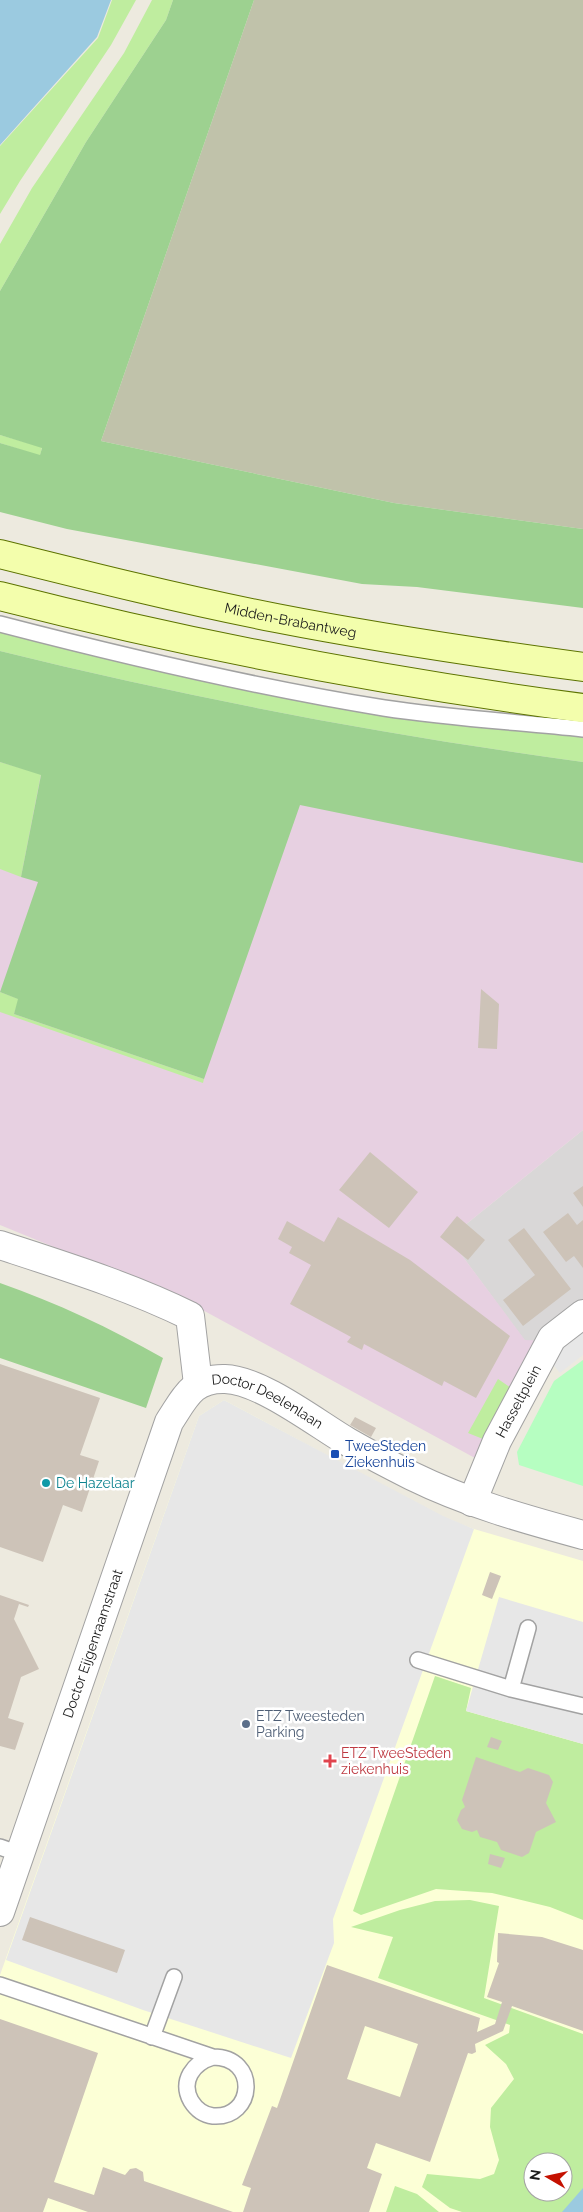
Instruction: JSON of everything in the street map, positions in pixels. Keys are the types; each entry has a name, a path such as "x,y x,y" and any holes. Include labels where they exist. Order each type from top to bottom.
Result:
{"main road":[{"name":"Midden-Brabantweg","path":"0,554 275,618 450,649 583,667"},
{"path":"0,596 147,632 331,669 417,685 583,708"}],"street":[{"name":"Doctor Deelenlaan","path":"0,1245 112,1282 151,1297 190,1316 198,1384 224,1379 236,1380 262,1389 357,1447 412,1476 486,1508 583,1535"},
{"name":"Hasseltplein","path":"472,1502 497,1441 552,1338 583,1314"},
{"name":"Doctor Eijgenraamstraat","path":"0,1912 10,1851 170,1422 186,1394 198,1384"}],"lane":[{"path":"0,624 139,660 325,698 386,708 583,729"},
{"path":"511,1689 528,1628"},
{"path":"418,1660 511,1689 583,1706"},
{"path":"152,2037 174,1977"},
{"path":"0,1985 213,2057"}],"shaded area":[{"path":"254,0 583,0 583,529 394,503 101,441"},
{"path":"0,734 583,805 583,1130 449,1238 525,1340 549,1341 486,1464 186,1301 0,1225"},
{"path":"583,1130 583,1317 549,1341 525,1341 449,1238"},
{"path":"583,1326 583,1355 560,1373 545,1355"},
{"name":"ETZ TweeSteden ziekenhuis","path":"224,1400 443,1517 474,1529 583,1561 583,2212 0,2212 0,1975 199,1416"},
{"name":"ETZ Tweesteden Parking","path":"224,1400 443,1516 474,1529 333,1919 334,1943 291,2058 143,2010 6,1960 199,1416"},
{"path":"499,1597 583,1622 583,1744 466,1711"}],"green space":[{"path":"112,0 136,0 111,45 0,214 0,146 98,38"},
{"path":"152,0 173,0 166,20 86,142 0,291 0,244 32,188 124,53"},
{"path":"173,0 254,0 101,441 394,503 583,529 583,608 417,587 362,584 67,529 0,512 0,443 40,455 42,448 0,435 0,291 86,142 166,20"},
{"path":"0,435 42,447 40,456 0,443"},
{"path":"0,632 137,666 264,694 583,736 583,762 363,728 145,685 0,651"},
{"path":"0,651 145,685 363,728 583,762 583,863 300,805 204,1079 14,1014 18,999 0,992 38,882 21,877 41,775 0,762"},
{"path":"0,762 41,774 21,877 0,869"},
{"path":"0,992 19,999 14,1014 204,1079 203,1083 0,1012"},
{"path":"0,1283 83,1317 163,1358 146,1408 0,1358"},
{"path":"583,1360 583,1486 519,1465 517,1452 554,1381"},
{"path":"498,1379 511,1388 483,1439 468,1433"},
{"path":"435,1676 471,1688 466,1711 583,1744 583,1920 550,1907 492,1893 436,1889 361,1915 353,1911"},
{"path":"470,1900 499,1906 484,1998 583,2034 583,2212 462,2212 450,2208 422,2187 427,2174 480,2179 494,2174 499,2160 490,2127 491,2108 514,2079 506,2064 485,2045 509,2033 510,2025 378,1978 393,1937 351,1927 400,1910 435,1901"},
{"path":"395,2186 417,2194 439,2212 386,2212"}],"water":[{"path":"0,0 111,0 97,37 0,145"},
{"path":"583,2188 583,2212 562,2212 571,2202 573,2202"}],"building":[{"path":"481,989 499,1004 497,1049 478,1048"},
{"path":"370,1152 418,1192 389,1228 339,1190"},
{"path":"583,1186 583,1207 573,1193"},
{"path":"568,1213 577,1225 583,1220 583,1268 574,1256 566,1262 543,1232"},
{"path":"457,1216 485,1240 468,1260 440,1237"},
{"path":"338,1217 410,1260 510,1336 476,1398 444,1381 442,1386 364,1344 362,1350 347,1342 351,1337 290,1304 311,1265 289,1253 292,1247 278,1239 287,1221 324,1242"},
{"path":"524,1228 571,1289 523,1326 503,1300 535,1275 508,1240"},
{"name":"De Hazelaar","path":"0,1364 100,1398 80,1455 99,1461 82,1512 63,1505 43,1562 0,1547"},
{"path":"355,1417 376,1428 371,1437 350,1425"},
{"path":"490,1572 501,1576 492,1599 482,1595"},
{"path":"0,1595 29,1605 28,1607 19,1604 14,1619 39,1669 21,1677 8,1718 24,1723 15,1750 0,1746"},
{"path":"491,1737 502,1741 498,1750 487,1747"},
{"path":"476,1757 520,1772 528,1768 549,1775 553,1782 546,1803 556,1822 536,1832 529,1853 522,1857 501,1850 497,1842 480,1837 477,1830 472,1832 462,1829 457,1820 461,1810 465,1807 462,1800"},
{"path":"490,1854 505,1858 501,1868 488,1864"},
{"path":"30,1917 125,1950 117,1973 22,1940"},
{"path":"498,1933 542,1937 583,1950 583,2031 512,2006 503,2031 475,2044 476,2052 468,2053 430,2162 376,2143 367,2168 382,2174 369,2212 243,2212 251,2188 242,2185 272,2106 277,2108 327,1965 480,2018 477,2032 495,2024 502,2002 487,1997 499,1963 497,1962","holes":["365,2026 418,2044 400,2097 347,2079"]},
{"path":"0,2019 98,2053 54,2182 94,2195 103,2167 125,2175 130,2169 136,2168 143,2172 144,2181 233,2212 88,2212 48,2198 43,2212 0,2212"}],"place":[{"name":"TweeSteden Ziekenhuis","path":"335,1454"},
{"name":"De Hazelaar","path":"46,1483"},
{"name":"ETZ Tweesteden Parking","path":"246,1724"},
{"name":"ETZ TweeSteden ziekenhuis","path":"330,1761"}]}
